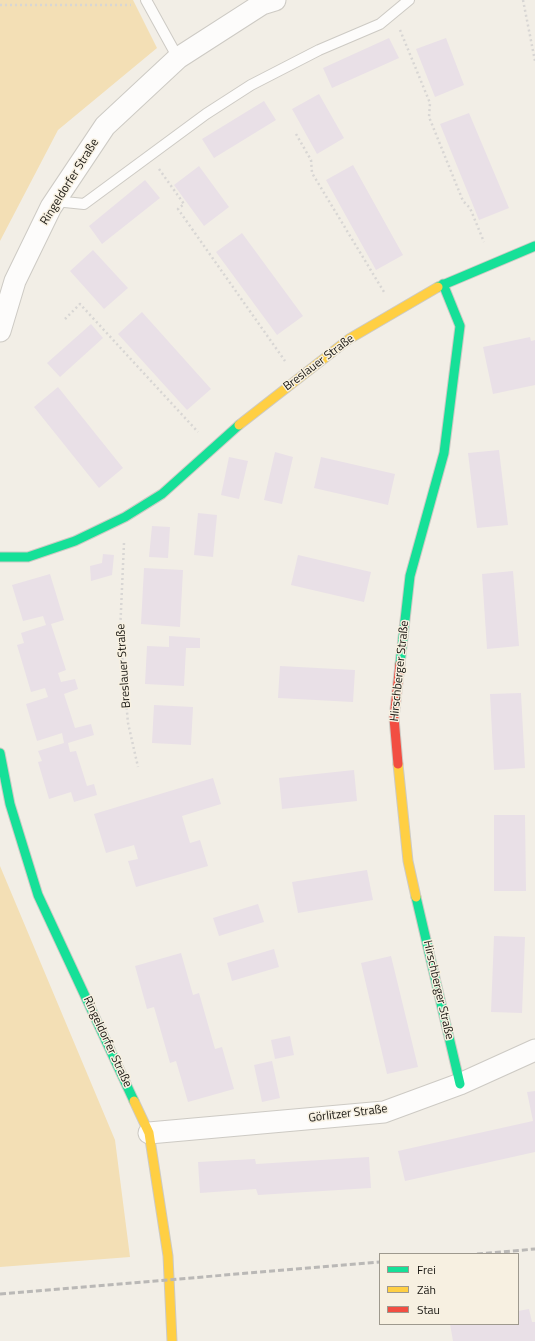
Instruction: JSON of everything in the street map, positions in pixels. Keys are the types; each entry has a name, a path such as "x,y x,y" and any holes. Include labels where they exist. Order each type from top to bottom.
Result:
{"street":[{"name":"Ringeldorfer Straße","path":"0,331 15,281 55,201 105,126 178,58 266,1"},
{"name":"Breslauer Straße","path":"0,557 28,557 75,541 125,517 162,494 213,449 348,339 443,284 535,246"},
{"name":"Hirschberger Straße","path":"443,284 460,326 444,454 410,576 394,718 408,861 460,1084"},
{"name":"Ringeldorfer Straße","path":"0,752 10,804 38,895 149,1133 168,1256 172,1341"},
{"name":"Görlitzer Straße","path":"149,1133 384,1112 460,1084 535,1050"}],"lane":[{"path":"55,201 84,204 206,114 251,85 320,50 380,24 409,0"},
{"path":"148,3 178,58"}],"path":[{"path":"523,0 535,61"},
{"path":"0,5 148,3"},
{"path":"394,13 430,103 429,117 463,201 470,208 493,263"},
{"path":"296,134 311,160 312,173 396,311"},
{"path":"150,156 184,204 178,209 298,379"},
{"path":"65,319 80,304 213,449"},
{"name":"Breslauer Straße","path":"125,517 120,633 128,723 138,767"}],"shaded area":[{"path":"0,0 133,0 157,48 58,130 0,241"},
{"path":"0,866 115,1140 130,1257 0,1267"}],"building":[{"path":"389,38 399,58 332,88 323,68"},
{"path":"446,38 464,85 435,97 416,49"},
{"path":"319,94 344,138 317,154 292,109"},
{"path":"264,101 276,120 214,158 202,139"},
{"path":"469,113 509,208 479,220 440,124"},
{"path":"353,165 403,255 376,270 326,180"},
{"path":"199,166 229,207 204,226 174,185"},
{"path":"145,180 160,198 102,244 89,226"},
{"path":"242,233 303,316 277,335 216,252"},
{"path":"93,250 128,288 104,309 70,271"},
{"path":"142,312 211,389 187,410 118,334"},
{"path":"91,324 103,338 60,377 47,363"},
{"path":"530,337 531,341 535,340 535,385 493,394 483,347"},
{"path":"58,387 123,468 99,488 34,407"},
{"path":"499,450 508,525 477,528 468,453"},
{"path":"275,452 293,457 282,504 264,500"},
{"path":"229,457 248,461 239,499 221,495"},
{"path":"321,457 395,474 388,505 314,488"},
{"path":"198,513 217,515 213,557 194,555"},
{"path":"152,526 170,527 168,558 149,557"},
{"path":"103,554 114,555 112,575 91,581 90,566 102,563"},
{"path":"298,555 371,572 364,602 291,585"},
{"path":"144,568 183,570 180,627 141,624"},
{"path":"513,571 519,646 487,649 482,574"},
{"path":"50,574 64,620 51,624 66,670 58,673 61,682 75,679 78,689 64,694 75,728 91,724 94,735 68,743 70,752 76,751 87,786 94,784 97,795 74,802 71,792 49,799 38,762 42,761 38,751 64,743 62,733 37,741 26,704 48,697 45,688 31,692 17,645 24,643 21,633 46,625 43,616 23,621 12,585"},
{"path":"169,636 200,638 200,648 186,648 184,686 145,684 147,646 169,647"},
{"path":"280,666 355,670 353,702 278,698"},
{"path":"521,693 525,768 494,770 490,694"},
{"path":"154,705 193,707 191,745 152,743"},
{"path":"354,770 357,801 282,809 279,778"},
{"path":"213,778 221,804 182,816 190,843 200,840 208,866 136,887 128,861 138,859 134,845 106,853 94,814"},
{"path":"494,815 525,815 526,891 494,891"},
{"path":"367,870 373,900 298,913 292,882"},
{"path":"258,904 264,922 219,936 213,918"},
{"path":"494,936 525,937 522,1013 491,1012"},
{"path":"274,949 279,967 232,981 227,963"},
{"path":"181,953 193,995 199,993 215,1049 222,1047 234,1089 188,1102 176,1061 170,1063 154,1007 147,1009 135,966"},
{"path":"391,956 418,1067 387,1074 361,963"},
{"path":"290,1036 294,1055 275,1059 271,1040"},
{"path":"272,1061 280,1098 262,1102 254,1065"},
{"path":"535,1091 535,1152 405,1181 398,1151 533,1121 527,1092"},
{"path":"369,1157 371,1188 258,1195 256,1189 200,1193 198,1162 255,1159 256,1164"},
{"path":"529,1309 532,1322 535,1322 535,1341 453,1341 450,1325 519,1325 519,1311"}],"railway":[{"path":"489,1253 535,1249"},
{"path":"0,1294 379,1262"}],"traffic: fast":[{"path":"438,287 535,246"},
{"path":"400,664 410,576 444,453 460,326 443,284"},
{"path":"0,557 28,557 75,541 125,517 162,494 239,425"},
{"path":"0,753 10,804 38,895 134,1101"},
{"path":"416,897 460,1084"}],"traffic: slow":[{"path":"239,425 349,339 438,287"},
{"path":"398,764 408,861 416,897"},
{"path":"134,1101 149,1133 168,1256 172,1341"}],"traffic: jam":[{"path":"398,764 394,718 400,664"}]}
